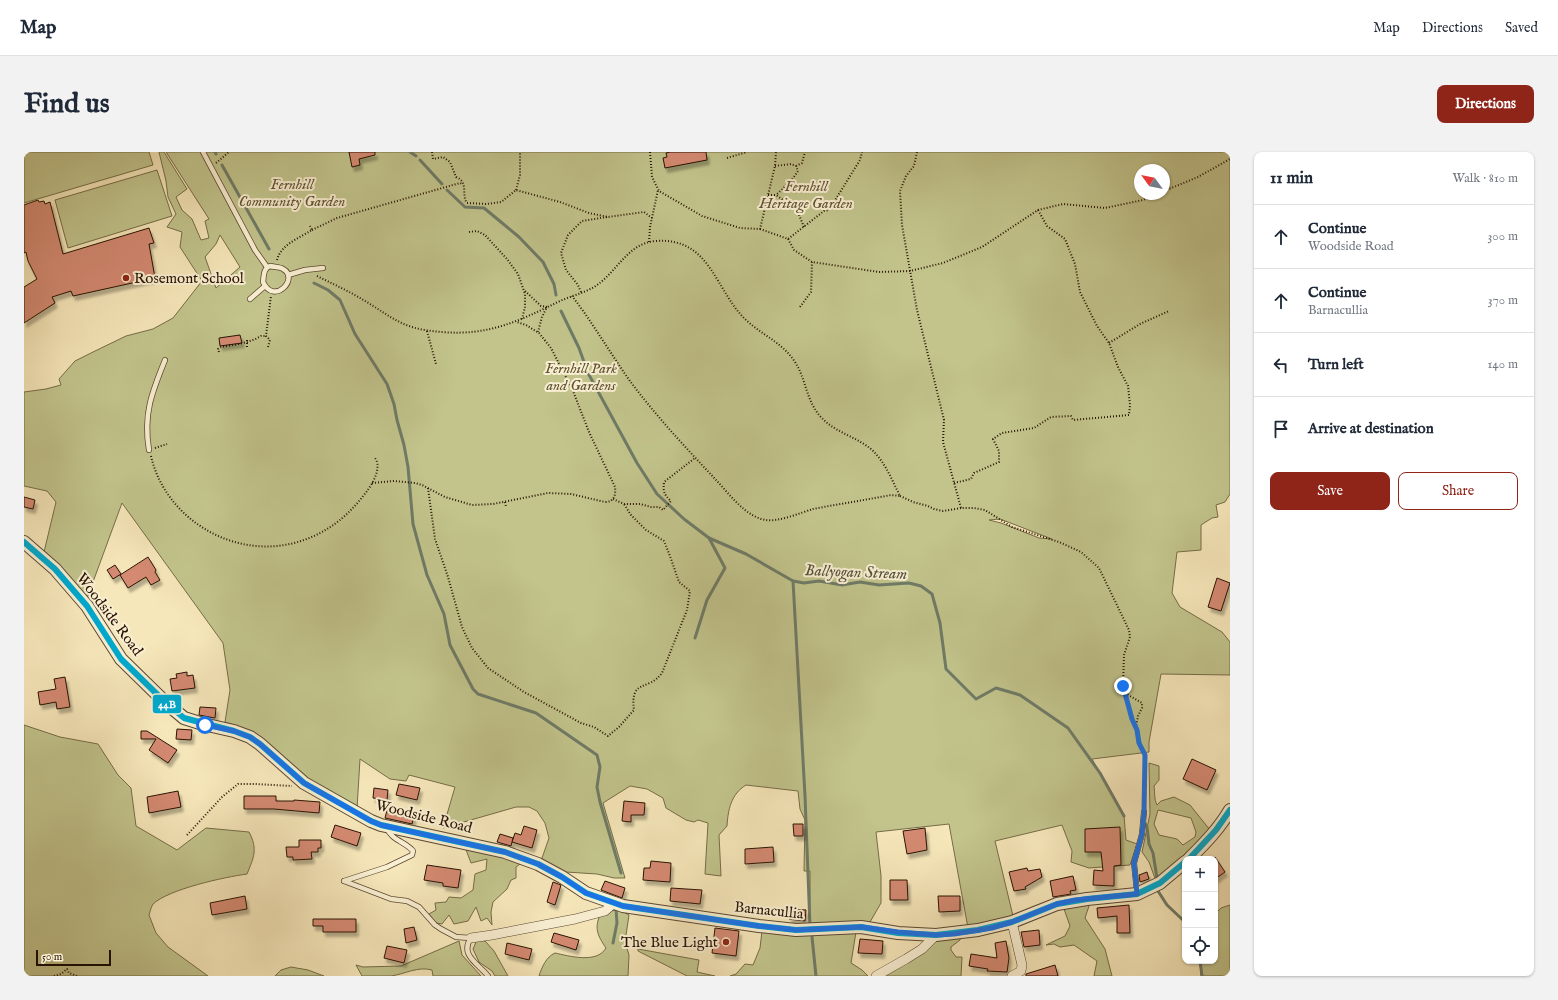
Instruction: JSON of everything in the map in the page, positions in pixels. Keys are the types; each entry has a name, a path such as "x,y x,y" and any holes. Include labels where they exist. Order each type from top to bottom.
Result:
{"street":[{"name":"Woodside Road","path":"24,542 55,569 87,606 121,659 166,703 184,718 242,733 250,737 304,783 371,821 387,826 505,852 538,864 562,877 586,893 602,899"},
{"path":"1192,856 1225,823 1230,810"},
{"name":"Barnacullia","path":"602,899 646,910 796,930 862,927 936,935 992,928 1012,922 1057,904 1137,894 1155,886 1182,865"},
{"path":"471,938 575,919 605,910 614,903"},
{"path":"1012,922 1022,965 1021,971 1012,976"},
{"path":"876,976 922,949 936,935"}],"lane":[{"path":"203,152 255,250 267,267"},
{"path":"270,266 284,269 288,275 287,284 281,290 272,291 265,286 263,282 264,271 267,267 270,266"},
{"path":"288,275 305,270 323,268"},
{"path":"250,299 265,286"},
{"path":"149,450 146,421 148,408 153,390 165,360"},
{"path":"1137,894 1134,863 1142,834 1144,812"},
{"path":"387,826 393,837 413,851 412,855 373,872 344,881 391,898 407,901 419,907 435,925 441,929 456,936 471,938 467,949 472,960 488,976"}],"path":[{"path":"222,159 229,152"},
{"path":"432,152 432,159 443,158 450,162 456,177 460,178 464,185 465,200 467,203 487,204 501,202 516,190 520,174 520,152"},
{"path":"650,152 652,177 658,190 702,216 740,228 760,229 788,239 794,250 812,262 879,272 910,271 943,263 982,247 1038,210 1063,204 1105,208 1143,200"},
{"path":"727,158 748,152"},
{"path":"760,229 775,166 776,152"},
{"path":"775,166 791,164 796,166 802,163 805,152"},
{"path":"788,239 824,212 830,210 860,160 862,152"},
{"path":"917,152 914,166 906,176 900,191 902,225 921,330 944,420 943,442 961,508"},
{"path":"1170,189 1198,177 1230,159"},
{"path":"776,195 791,181 798,171 796,166"},
{"path":"276,267 278,257 283,249 291,242 337,218 460,183 464,185"},
{"path":"516,190 560,202 589,213 608,217"},
{"path":"649,242 650,227 658,190"},
{"path":"768,195 776,195 797,210 804,228"},
{"path":"954,483 971,479 974,473 999,462 999,452 993,439 1002,433 1034,428 1051,418 1071,416 1073,420 1129,415 1130,405 1128,386 1118,367 1109,343 1097,326 1080,292 1075,264 1065,239 1047,226 1038,210"},
{"path":"581,292 578,285 566,270 561,254 568,235 582,221 644,212 652,218"},
{"path":"310,226 312,230"},
{"path":"468,232 477,231 485,235 518,274 524,290 525,307 522,319"},
{"path":"305,270 408,326 428,331 461,334 480,332 522,319 595,286 601,282 637,246 649,242 665,241 679,243 704,259 710,266 726,296 740,314 757,329 778,343 793,360 798,367 810,400 818,414 833,428 868,446 876,454 889,473 900,496"},
{"path":"800,307 811,292 812,262"},
{"path":"524,290 541,306 547,308"},
{"path":"572,296 588,317 631,382 695,458 745,509 757,517 765,520 778,519 831,505 891,495 900,496 942,512 961,508 985,510 1012,526 1059,542 1081,552 1099,568 1129,630 1130,637 1124,655 1123,686 1139,743 1145,755 1144,812"},
{"path":"268,347 270,340 266,336 271,298"},
{"path":"538,332 542,317 547,308"},
{"path":"1109,343 1140,324 1169,311"},
{"path":"372,483 403,481 416,483 453,500 472,505 488,505 548,493 571,494 605,502 610,502 613,499 616,493 615,488 574,392 551,348 538,332 516,321"},
{"path":"428,331 436,364"},
{"path":"219,352 218,349 221,347 242,344 247,340 255,340 261,336 266,336"},
{"path":"247,340 247,347"},
{"path":"167,444 149,450 159,482 170,499 184,514 203,529 224,539 258,547 294,544 330,528 348,514 372,483 377,464 375,458"},
{"path":"613,499 624,504 640,504 651,507 659,507 663,510 671,501 665,496 663,489 664,482 695,458"},
{"path":"428,488 435,539 448,576 462,627 472,648 488,668 524,692 581,723 594,727 608,736 619,728 634,710 633,696 637,689 657,680 662,674 687,610 690,591 679,582 664,541 646,530 631,515 624,504"},
{"path":"505,502 506,507"},
{"path":"1125,693 1142,703 1136,728"},
{"path":"187,835 222,797 238,784 278,784"},
{"path":"54,976 61,974 67,969 69,973 77,976"}],"green space":[{"path":"24,152 149,152 153,165 24,203"},
{"name":"Fernhill Park and Gardens","path":"159,152 164,152 187,189 176,197 182,210 192,219 201,240 209,238 205,221 209,219 166,152 1230,152 1230,494 1225,502 1216,505 1218,517 1212,518 1201,525 1201,550 1177,552 1172,593 1180,607 1222,632 1230,642 1230,675 1161,674 1149,742 1149,752 1092,759 1124,816 1126,840 1137,844 1130,865 1089,868 1071,862 1072,851 1062,825 995,841 1013,916 968,928 949,824 876,832 881,876 881,903 870,922 810,926 810,871 804,871 805,820 800,809 798,791 746,785 737,793 729,808 727,826 719,835 721,876 705,874 708,823 698,820 694,822 686,820 666,808 663,798 647,789 630,786 603,803 625,878 614,878 597,874 566,872 566,874 541,861 549,838 545,823 537,811 529,807 516,807 443,828 455,787 409,775 406,781 390,779 360,759 357,809 315,785 239,727 225,722 230,690 223,643 122,503 86,601 44,552 56,502 47,491 24,486 24,392 61,385 59,379 75,361 126,336 153,329 173,318 202,281 180,247 182,232 167,227 176,214 168,197","holes":["220,235 240,267 216,288 205,257 216,244","1000,519 1052,539 1039,538 1001,523 989,520"]},
{"path":"157,170 172,216 68,248 55,200"},
{"path":"24,725 60,737 98,744 118,775 131,788 136,826 177,850 206,828 249,832 252,838 254,853 252,863 247,874 198,884 171,893 153,904 149,915 156,933 168,947 208,976 24,976"},
{"path":"1149,763 1159,766 1159,780 1154,786 1157,805 1161,801 1174,797 1190,805 1210,830 1156,881 1149,862 1142,852 1150,814","holes":["1158,810 1191,818 1196,832 1195,837 1183,845 1177,839 1159,835 1154,824"]},
{"path":"465,847 497,854 527,866 520,864 516,867 516,878 511,880 507,889 493,902 491,912 492,925 487,918 481,921 476,907 468,921 454,924 449,915 442,924 436,923 429,914 436,910 435,903 446,902 449,897 461,898 473,890 475,874 486,870 487,859 471,863"},
{"path":"1090,903 1085,918 1105,949 1112,976 1094,976 1097,961 1074,945 1060,947 1054,944 1046,945 1065,936 1070,926 1064,909"},
{"path":"1230,905 1230,976 1201,976 1200,964 1218,964 1218,911 1221,908"},
{"path":"620,910 629,915 626,935 626,945 629,955 628,976 539,976 547,960 555,953 582,958 596,956 602,953 606,948 601,940 597,928 600,915 609,911"},
{"path":"762,931 856,932 851,963 868,976 730,976 736,974 745,964 753,965 760,948"},
{"path":"961,937 960,940 951,947 951,950 956,957 962,957 961,976 883,976 899,968 937,940"},
{"path":"477,940 485,941 494,951 508,976 495,976 492,971 479,962 473,949"},
{"path":"459,941 462,955 481,976 433,976 432,970 422,969 391,976 362,976 356,965 363,967 401,966"},
{"path":"638,949 699,960 697,972 715,976 687,976 638,951"},
{"path":"291,967 308,970 324,976 275,976 281,970"}],"building":[{"path":"349,152 375,152 375,155 359,159 360,165 352,167"},
{"path":"706,152 707,160 665,168 663,158 667,157 666,153"},
{"path":"38,200 39,202 44,201 45,204 50,202 63,254 149,228 154,243 149,244 155,278 73,296 71,291 52,297 55,303 24,323 24,287 37,279 28,261 26,252 24,253 24,205"},
{"path":"240,335 242,343 220,346 219,338"},
{"path":"24,497 35,500 33,509 24,507"},
{"path":"148,557 160,580 151,585 146,577 128,588 120,575"},
{"path":"115,565 121,574 113,579 107,570"},
{"path":"1217,578 1230,583 1221,611 1208,607"},
{"path":"187,672 187,676 193,675 195,688 172,691 170,679 177,678 176,674"},
{"path":"65,677 70,707 57,709 56,702 40,705 38,692 56,689 54,679"},
{"path":"200,707 216,708 215,718 199,715"},
{"path":"177,729 192,730 191,740 176,739"},
{"path":"141,731 147,731 177,750 168,763 149,750 156,739 141,739"},
{"path":"1192,759 1216,770 1207,790 1183,779"},
{"path":"399,784 420,788 417,800 396,795"},
{"path":"374,788 388,790 387,800 373,798"},
{"path":"178,791 181,807 149,813 147,797"},
{"path":"244,796 276,796 276,801 294,800 320,802 319,813 274,809 244,809"},
{"path":"624,801 645,803 644,815 631,815 631,822 622,821"},
{"path":"387,810 414,816 412,824 385,818"},
{"path":"793,824 803,824 803,836 794,836"},
{"path":"335,825 361,833 357,846 331,837"},
{"path":"524,826 537,830 532,848 512,842 515,833 521,835"},
{"path":"1120,827 1121,865 1114,866 1114,886 1093,885 1094,870 1103,871 1101,852 1085,852 1085,829"},
{"path":"925,828 927,850 907,854 903,831"},
{"path":"500,834 513,838 511,846 497,842"},
{"path":"299,840 321,840 321,848 318,848 318,852 311,852 312,859 293,860 293,857 287,857 286,847 299,847"},
{"path":"773,847 774,862 745,864 745,849"},
{"path":"651,861 671,863 670,882 643,880 644,868 650,868"},
{"path":"1218,862 1225,872 1218,877"},
{"path":"427,865 461,870 458,888 443,886 443,883 424,880"},
{"path":"1027,868 1028,871 1040,869 1042,877 1025,887 1026,889 1014,891 1009,872"},
{"path":"1147,872 1149,879 1140,882 1139,875"},
{"path":"1073,876 1076,890 1070,891 1071,894 1053,897 1050,881"},
{"path":"890,880 907,880 908,900 890,900"},
{"path":"605,881 625,888 622,898 601,890"},
{"path":"553,882 561,885 555,905 547,902"},
{"path":"671,888 702,890 700,904 670,901"},
{"path":"245,896 247,909 212,915 210,903"},
{"path":"938,896 960,896 960,911 939,912"},
{"path":"1129,905 1130,933 1117,933 1117,916 1098,918 1097,908"},
{"path":"790,909 806,910 805,921 789,919"},
{"path":"313,919 356,919 356,932 323,932 323,926 313,926"},
{"path":"414,927 417,940 406,943 404,929"},
{"name":"The Blue Light","path":"715,928 739,931 736,956 712,953"},
{"path":"1039,930 1040,945 1024,947 1021,932"},
{"path":"554,933 579,940 576,950 551,942"},
{"path":"860,939 883,941 882,954 858,953"},
{"path":"1006,941 1009,958 1007,972 987,971 988,969 969,966 971,954 997,958 995,943"},
{"path":"507,943 532,949 529,960 505,954"},
{"path":"387,946 407,950 404,963 384,958"},
{"path":"1055,965 1058,976 1026,976 1026,974"}],"waterway":[{"name":"Ballyogan Stream","path":"410,152 416,156"},
{"name":"Ballyogan Stream","path":"420,160 442,184"},
{"path":"222,165 269,249"},
{"name":"Ballyogan Stream","path":"447,190 465,207 484,208 519,237 543,262 554,284 556,295"},
{"path":"314,283 328,290 340,300 355,334 387,384 394,404 404,445 408,467 413,524 427,575 444,614 450,645 473,689 478,694 536,713 597,755 600,767 597,787 600,802 621,873"},
{"name":"Ballyogan Stream","path":"561,311 579,348 588,373 637,463 657,494 684,519 709,538 746,554 793,581 804,583 819,581 842,585 860,582 879,585 909,583 921,586 932,594 940,623 946,669 976,699 996,688 1020,695 1068,728 1100,773 1124,816"},
{"path":"695,638 707,600 725,568 709,538"},
{"path":"793,581 805,796 810,926"},
{"name":"Ballyogan Stream","path":"1145,823 1147,827 1149,844 1153,853 1157,878"},
{"name":"Ballyogan Stream","path":"1158,891 1167,905 1182,919"},
{"path":"613,943 617,923 616,909"},
{"path":"812,937 816,976"},
{"name":"Ballyogan Stream","path":"1200,964 1202,976"}],"transit line":[{"name":"44B","path":"24,542 55,569 87,606 121,659 166,703 184,718 234,731 250,737 304,783 371,821 381,825 505,852 538,864 562,877 586,893 623,906 796,930 861,927 898,933 936,935 978,930 1012,922 1057,904 1087,899 1137,894 1160,883 1182,865"},
{"name":"44B","path":"1192,856 1216,830 1230,810"}],"place":[{"name":"Rosemont School","path":"126,278"},
{"name":"The Blue Light","path":"726,942"}],"route":[{"path":"205,725 242,733 250,737 304,783 371,821 381,825 494,849 529,860 562,877 586,893 623,906 796,930 862,927 936,935 954,934 992,928 1012,922 1057,904 1075,900 1137,894 1134,878 1134,863 1142,834 1145,755 1139,743 1137,730 1132,719 1123,686"}],"park label":[{"name":"Fernhill Community Garden","path":"292,192"},
{"name":"Fernhill Heritage Garden","path":"806,194"}]}
